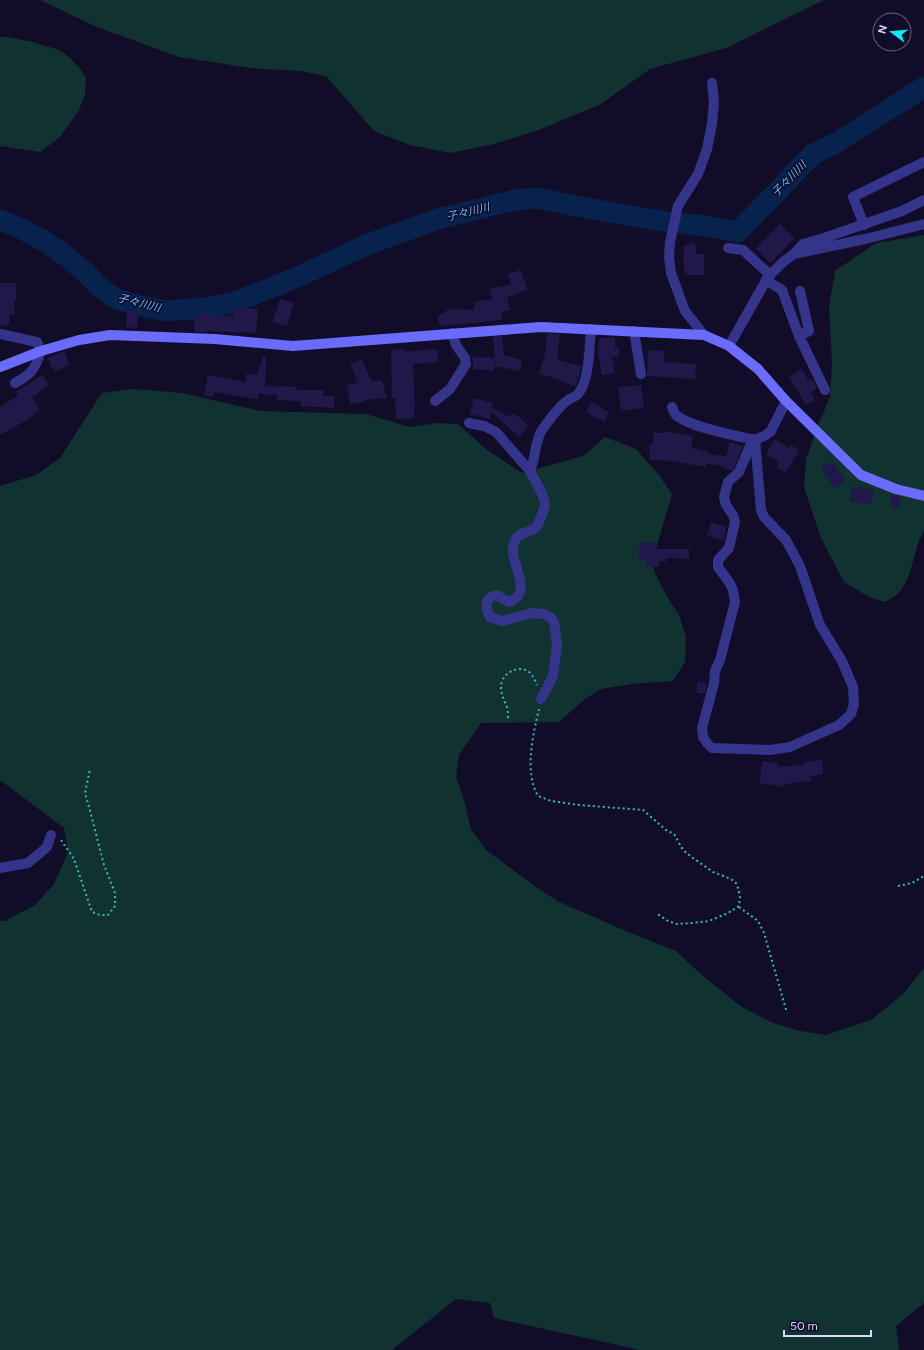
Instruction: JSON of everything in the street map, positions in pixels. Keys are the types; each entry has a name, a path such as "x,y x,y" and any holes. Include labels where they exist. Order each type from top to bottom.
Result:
{"street":[{"path":"704,335 685,311 671,273 669,257 675,215 678,206 698,174 707,149 712,124 714,102 712,83"},
{"path":"864,224 853,197 924,162"},
{"path":"729,346 768,278 803,244 902,211 924,200"},
{"path":"794,254 865,239 924,224"},
{"path":"728,248 743,250 768,278 782,290 799,336 825,390"},
{"path":"799,336 809,331 800,291"},
{"path":"0,367 41,351 78,340 110,334 215,339 293,346 541,326 704,335 729,346 758,369 786,401 861,475 896,489 924,496"},
{"path":"530,471 534,461 538,438 542,430 555,413 568,400 577,396 581,390 586,376 591,329"},
{"path":"634,331 641,374"},
{"path":"435,401 450,389 466,364 465,358 456,344 452,333"},
{"path":"0,334 37,342 41,351 33,370 27,377 15,383"},
{"path":"672,407 676,415 698,426 754,440 771,431 786,401"},
{"path":"469,423 484,426 496,432 530,471 544,500 545,505 536,528 520,534 514,543 513,559 520,574 521,582 518,596 509,602 496,595 491,596 487,600 486,607 490,617 502,621 532,612 544,614 550,617 554,622 557,645 553,676 541,699"},
{"path":"754,440 761,510 764,517 786,540 800,566 820,625 842,661 853,687 854,704 851,714 840,725 790,747 770,750 712,748 703,737 702,728 714,683 715,671 720,660 735,602 733,590 729,582 718,568 718,560 729,548 735,522 726,505 724,497 728,482 739,472 754,440"},
{"path":"0,868 28,863 47,847 51,835"}],"path":[{"path":"508,718 507,706 502,696 502,680 507,673 522,669 529,672 534,678 541,699 533,737 532,755 532,776 538,796 543,799 579,805 643,810 666,830 674,834 683,850 692,858 713,872 731,879 737,884 740,897 738,906 728,913 709,921 677,924 668,921 656,913"},
{"path":"51,835 60,838 74,859 92,912 100,915 108,915 115,906 115,893 104,865 85,793 90,769"},
{"path":"898,886 912,883 924,876"},
{"path":"738,906 758,920 764,933 787,1013"}],"green space":[{"path":"40,0 824,0 726,48 650,69 601,104 539,130 494,144 450,153 410,145 374,131 326,76 301,71 250,68 179,57 97,27"},
{"path":"0,37 33,42 59,50 70,58 86,78 85,94 79,110 60,137 40,152 0,146"},
{"path":"924,235 924,530 920,537 905,584 899,593 885,602 869,597 844,582 821,538 804,487 806,459 830,397 832,363 829,307 835,271 876,243"},
{"path":"134,389 182,393 260,411 366,414 410,427 437,423 458,424 487,450 522,473 583,456 605,437 636,449 658,474 672,494 655,552 654,571 665,593 679,615 686,637 685,662 673,681 632,684 601,689 585,699 559,722 481,723 459,755 456,777 464,800 471,830 487,851 557,901 676,951 704,977 742,1007 773,1023 800,1031 826,1035 871,1020 902,995 924,968 924,1303 896,1326 899,1350 640,1350 494,1318 490,1303 456,1299 392,1350 0,1350 0,921 5,921 35,905 54,884 68,852 64,828 0,780 0,486 36,475 60,458 102,393"}],"building":[{"path":"780,224 795,238 770,263 756,248"},
{"path":"695,242 696,254 704,254 704,275 685,275 683,254 684,246"},
{"path":"521,270 527,290 507,297 510,310 501,312 503,319 440,326 437,317 449,309 473,310 475,302 492,299 490,289 511,284 508,274"},
{"path":"0,283 16,283 16,300 14,300 15,314 9,315 10,325 0,326"},
{"path":"280,299 294,303 287,326 273,322"},
{"path":"235,308 258,309 256,333 207,331 194,332 195,314 234,316"},
{"path":"127,311 138,312 137,328 126,327"},
{"path":"547,334 560,334 557,360 581,366 576,386 562,382 562,380 539,374 545,354"},
{"path":"502,336 504,355 522,360 520,371 495,366 495,359 494,371 473,369 473,357 495,358 493,337"},
{"path":"599,338 615,338 615,348 619,348 619,357 612,357 615,373 602,375 598,356"},
{"path":"404,349 404,352 436,349 438,362 413,364 414,418 396,419 395,398 392,398 391,350"},
{"path":"648,350 664,351 664,362 696,364 695,379 647,376"},
{"path":"64,351 70,365 54,372 48,358"},
{"path":"263,356 266,356 265,386 297,387 296,390 323,390 323,396 334,396 334,408 301,406 301,401 277,400 277,395 258,394 258,399 214,392 213,397 204,395 208,375 246,382 246,374 257,375"},
{"path":"362,359 371,381 382,381 387,398 364,400 365,402 350,404 347,385 358,383 350,364"},
{"path":"801,369 809,381 812,379 817,388 811,392 815,400 805,405 789,378"},
{"path":"42,375 49,385 32,397 40,410 27,420 0,435 0,407 19,395 16,392"},
{"path":"641,385 644,408 621,411 618,387"},
{"path":"474,398 493,403 491,407 510,417 514,413 529,426 519,437 492,412 490,419 470,414"},
{"path":"591,402 609,412 604,422 586,412"},
{"path":"664,431 693,436 691,448 709,452 708,454 726,456 730,442 743,446 734,468 731,470 717,465 706,464 706,467 671,461 650,460 649,444 653,444 653,433 664,433"},
{"path":"774,439 789,448 791,445 799,450 786,472 777,467 779,462 766,455"},
{"path":"833,461 845,480 834,488 821,468"},
{"path":"852,486 874,490 871,505 850,501"},
{"path":"892,495 901,497 900,508 890,507"},
{"path":"711,522 726,527 724,540 707,536"},
{"path":"640,542 655,543 655,549 689,549 689,559 666,558 666,562 660,561 659,567 645,566 645,560 639,560"},
{"path":"697,682 707,683 705,693 697,693"},
{"path":"822,760 823,774 811,776 812,781 784,784 784,787 759,783 763,761 779,764 778,767 803,765 803,762"}],"waterway":[{"name":"子々川川","path":"0,220 20,228 46,242 67,257 86,273 97,285 114,298 141,306 167,311 204,308 233,303 300,276 366,245 438,219 515,200 536,198 608,212 668,222 707,226 738,232 813,154 836,143 924,87"}]}
